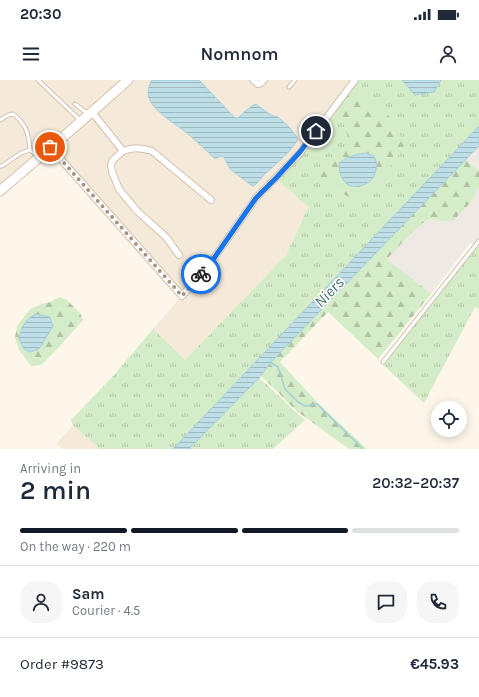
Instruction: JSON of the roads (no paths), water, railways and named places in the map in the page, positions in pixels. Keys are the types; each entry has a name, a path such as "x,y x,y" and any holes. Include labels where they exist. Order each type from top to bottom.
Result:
{"main road":[{"path":"0,191 128,80"}],"street":[{"path":"253,80 258,84 264,80"},
{"path":"50,147 182,296 212,261 256,198 300,152 355,80"},
{"path":"91,113 123,150"},
{"path":"179,254 166,237 137,211 119,188 110,165 123,150 129,148 146,149 152,151 211,200"}],"lane":[{"path":"38,80 81,122"},
{"path":"289,87 295,80"},
{"path":"75,104 91,113"},
{"path":"0,120 13,114 20,119 29,137 30,150"},
{"path":"30,150 40,157"},
{"path":"0,166 21,153 30,150"},
{"path":"383,362 479,241"}],"water":[{"path":"152,80 199,80 235,118 238,118 255,104 269,114 278,117 290,128 298,139 285,156 253,186 230,169 224,157 214,158 182,129 154,107 148,93"},
{"path":"402,80 441,80 434,92 415,95"},
{"name":"Niers","path":"479,126 479,146 271,362 259,378 189,449 173,449"},
{"path":"366,153 374,156 377,164 374,176 364,185 351,186 347,184 341,174 339,163 352,156"},
{"path":"36,314 50,317 53,326 39,349 30,352 24,349 19,339 24,324"}],"waterway":[{"path":"270,362 278,367 286,390 298,402 305,406 317,404 363,449"}]}
